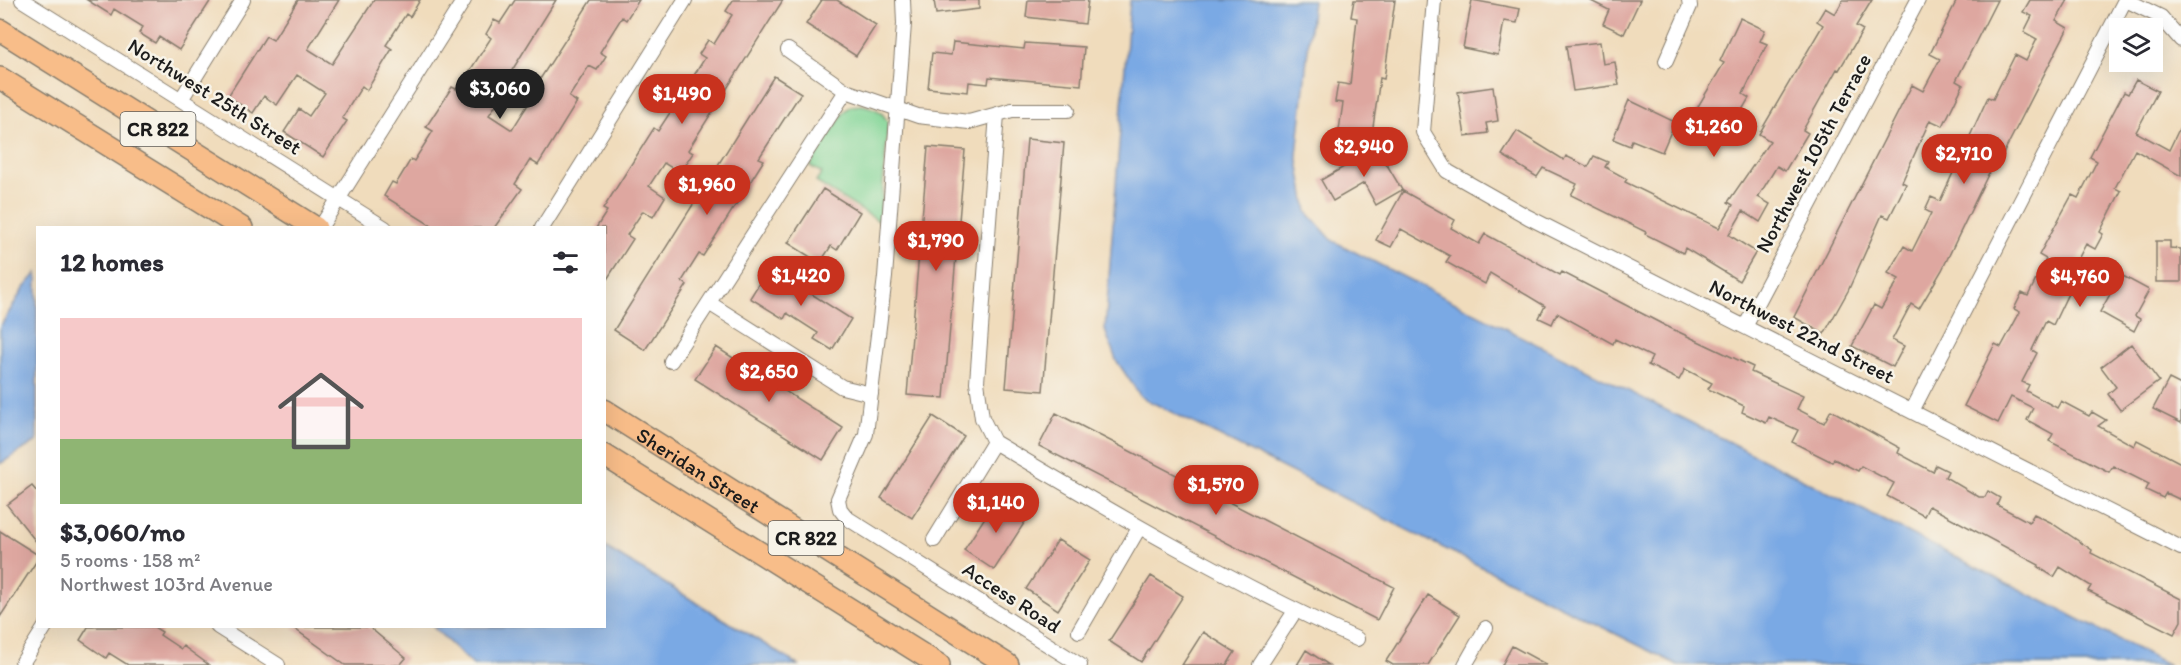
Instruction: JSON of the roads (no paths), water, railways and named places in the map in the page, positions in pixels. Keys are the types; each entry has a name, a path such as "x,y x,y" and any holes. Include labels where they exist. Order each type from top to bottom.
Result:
{"main road":[{"name":"CR 822","path":"0,30 315,226"},
{"name":"CR 822","path":"0,78 239,226"},
{"name":"Sheridan Street","path":"606,411 1008,665"},
{"name":"Sheridan Street","path":"606,456 939,665"}],"street":[{"name":"Northwest 25th Street","path":"22,0 182,98 382,226"},
{"path":"182,98 243,0"},
{"path":"319,226 339,199 464,0"},
{"path":"543,226 685,0"},
{"path":"709,303 842,387 871,394 885,277 904,24 903,0"},
{"name":"Northwest 22nd Street","path":"1434,0 1423,132 1447,171 1528,217 1746,325 2181,548"},
{"path":"1666,61 1690,6 1689,0"},
{"name":"Northwest 105th Terrace","path":"1746,325 1918,0"},
{"path":"1912,411 2126,0 2161,17 2181,39"},
{"path":"788,50 846,91 918,116 969,122 1012,110 1068,110"},
{"path":"671,361 846,91"},
{"path":"997,114 977,382 982,418 994,442 1139,528 1295,611 1357,639"},
{"name":"Access Road","path":"871,394 866,434 838,499 840,509 847,518 921,563 1060,660 1080,665"},
{"path":"934,540 994,442"},
{"path":"1079,631 1139,528"},
{"path":"1260,665 1295,611"},
{"path":"21,665 44,628"},
{"path":"220,628 278,665"},
{"path":"1465,665 1486,628"}],"water":[{"path":"1130,0 1313,0 1297,155 1307,212 1333,241 2169,665 1678,665 1141,397 1116,360 1105,330"},
{"path":"36,274 36,442 0,464 0,327 23,289"},
{"path":"606,548 798,665 473,665 434,628 606,628"}]}
